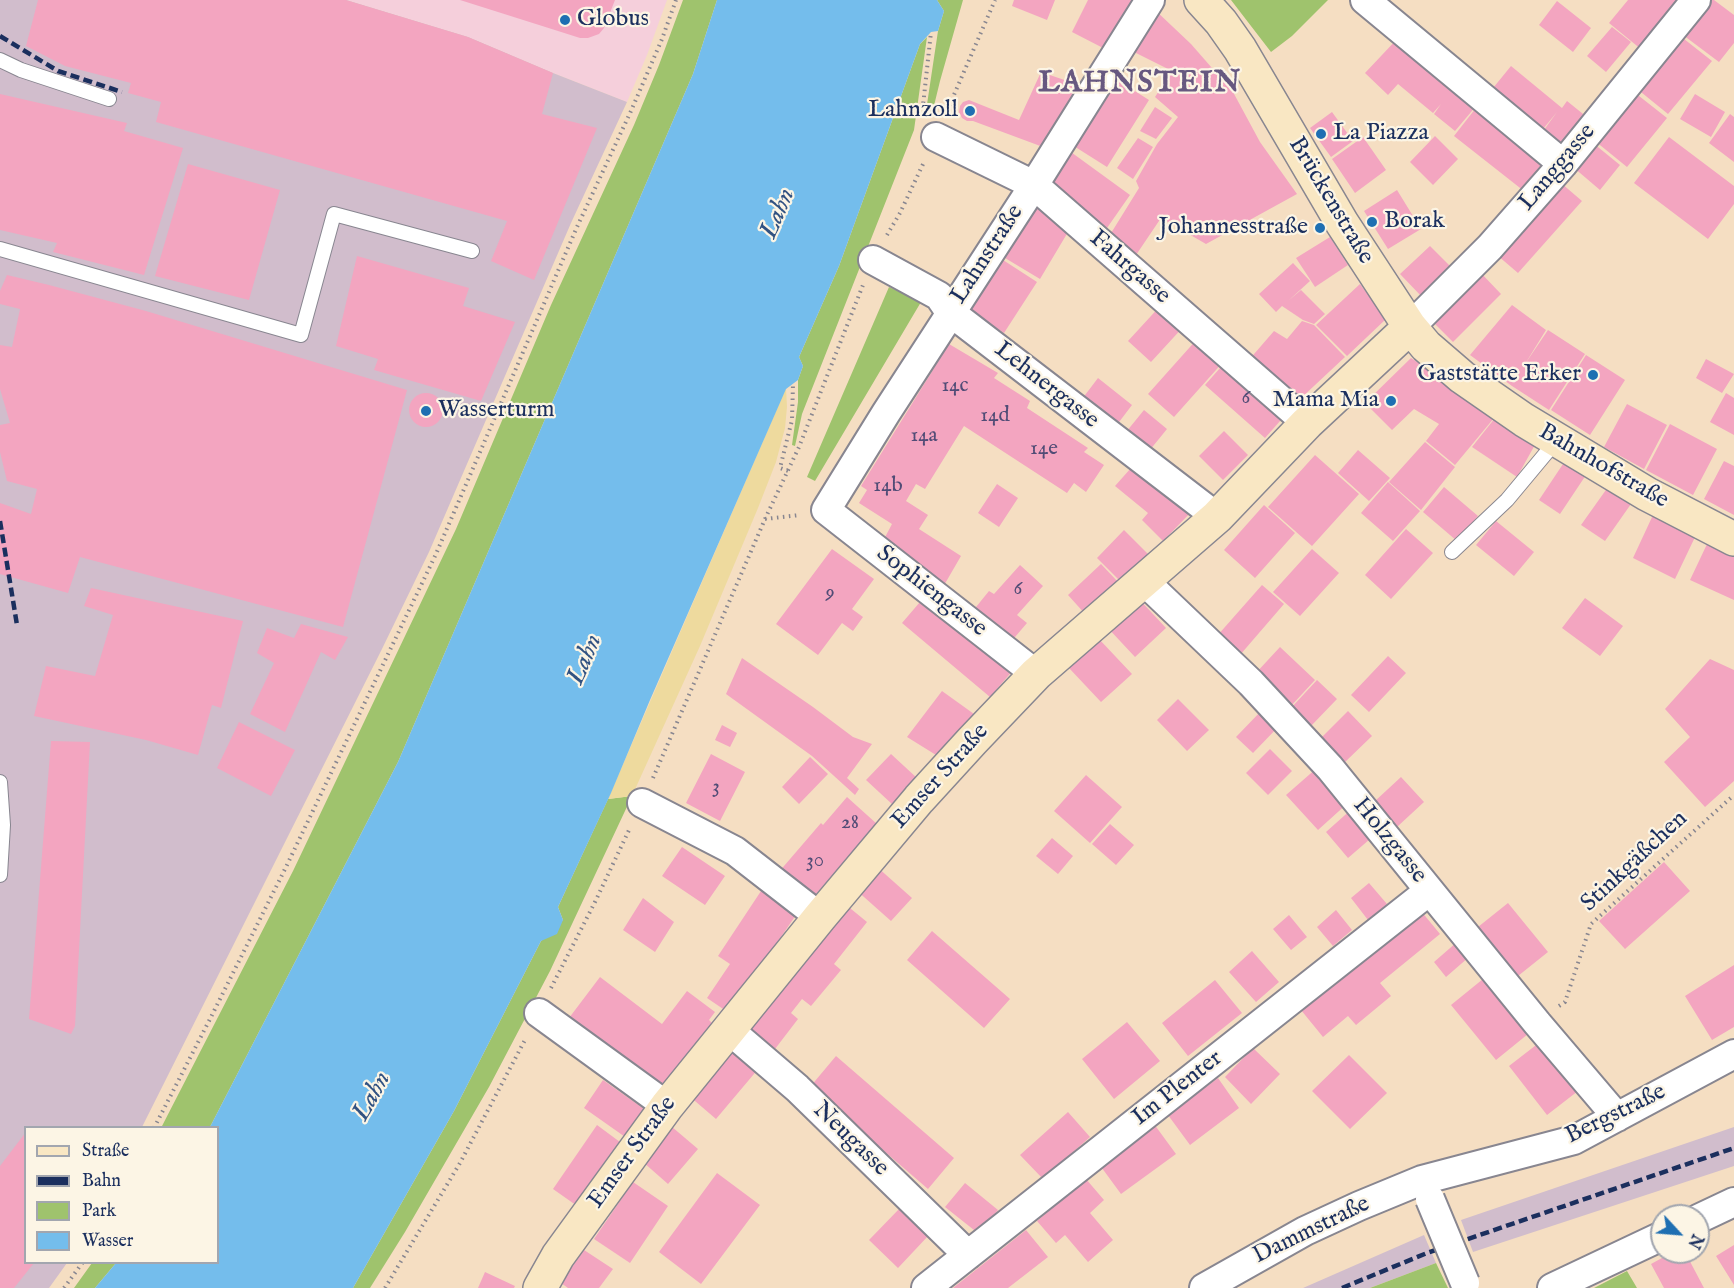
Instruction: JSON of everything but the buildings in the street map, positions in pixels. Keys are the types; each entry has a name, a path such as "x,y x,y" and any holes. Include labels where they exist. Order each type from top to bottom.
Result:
{"street":[{"name":"Lahnstraße","path":"825,510 1150,0"},
{"path":"1365,0 1563,164"},
{"name":"Langgasse","path":"1410,327 1490,247 1563,164 1696,0"},
{"name":"Brückenstraße","path":"1204,1 1239,49 1342,223 1410,327 1426,346 1476,387"},
{"name":"Fahrgasse","path":"938,133 1034,185 1307,423"},
{"name":"Lehnergasse","path":"873,260 939,296 950,312 1217,517"},
{"name":"Emser Straße","path":"540,1288 558,1256 667,1106 919,799 1036,674 1217,517 1307,423 1410,327"},
{"name":"Bahnhofstraße","path":"1476,387 1524,420 1647,494 1734,539"},
{"name":"Sophiengasse","path":"825,510 1036,674"},
{"name":"Holzgasse","path":"1143,580 1251,683 1330,768 1537,1023 1617,1117"},
{"path":"642,802 735,851 820,917"},
{"name":"Im Plenter","path":"926,1288 1429,891"},
{"path":"539,1013 667,1106"},
{"name":"Neugasse","path":"728,1029 797,1088 968,1255"},
{"name":"Bergstraße","path":"1426,1189 1574,1140 1734,1054"},
{"path":"1426,1189 1466,1286"},
{"name":"Dammstraße","path":"1204,1288 1305,1231 1359,1206 1426,1189"},
{"path":"1710,1213 1734,1202"},
{"path":"1552,1288 1650,1242"}],"lane":[{"path":"0,60 21,70 109,99"},
{"path":"0,249 301,335 334,214 472,251"},
{"path":"1452,552 1507,500 1557,440"},
{"path":"0,782 3,825 0,875"}],"path":[{"path":"155,1126 286,867 436,554 577,227 631,111 676,0"},
{"path":"385,1288 460,1163 595,902 642,802 765,519 799,447 873,260 900,213 938,133 995,0"},
{"path":"931,32 922,111 923,121 938,133"},
{"path":"788,471 780,468 792,420 793,384"},
{"path":"765,519 825,510"},
{"name":"Stinkgäßchen","path":"1537,1023 1564,1002 1591,924 1734,795"},
{"path":"64,1288 82,1264"}],"shaded area":[{"path":"0,0 346,0 468,37 627,102 571,223 429,552 143,1126 24,1126 24,1264 66,1264 49,1288 0,1288"},
{"path":"346,0 667,0 627,102 468,37"},
{"path":"1734,1127 1734,1166 1473,1252 1461,1220"},
{"path":"1424,1235 1436,1263 1370,1288 1303,1288"}],"green space":[{"path":"683,0 717,0 693,74 398,762 211,1126 162,1126 293,871 456,529 551,305 634,125"},
{"path":"937,0 963,0 931,118 926,111 938,31 944,11"},
{"path":"1231,0 1328,0 1292,36 1271,52"},
{"path":"927,37 914,130 802,414 795,446 792,445 798,402 798,380 803,366 799,357 839,266 920,44"},
{"path":"889,287 921,302 815,481 807,477"},
{"path":"632,796 550,971 489,1087 370,1288 353,1288 454,1111 541,941 563,920 558,907 608,799"},
{"path":"1436,1263 1448,1288 1370,1288"},
{"path":"91,1264 115,1264 95,1288 74,1288"},
{"path":"1627,1271 1637,1288 1594,1288"}],"sand":[{"path":"786,388 785,428 776,462 700,646 632,796 608,799"}],"water":[{"name":"Lahn","path":"717,0 937,0 944,11 938,31 931,32 920,44 839,266 799,357 803,366 798,380 786,389 611,793 558,907 563,920 557,934 541,941 454,1111 353,1288 95,1288 115,1264 219,1264 219,1126 211,1126 398,762 693,74"}],"railway":[{"path":"0,36 58,71 122,92"},
{"path":"0,521 17,625"},
{"path":"1342,1288 1427,1253 1734,1148"}],"place":[{"name":"Globus","path":"565,20"},
{"name":"Lahnzoll","path":"970,111"},
{"name":"La Piazza","path":"1321,134"},
{"name":"Borak","path":"1372,222"},
{"name":"Johannesstraße","path":"1320,228"},
{"name":"Gaststätte Erker","path":"1593,375"},
{"name":"Mama Mia","path":"1391,401"},
{"name":"Wasserturm","path":"426,411"}],"district":[{"name":"LAHNSTEIN","path":"1140,85"}]}
